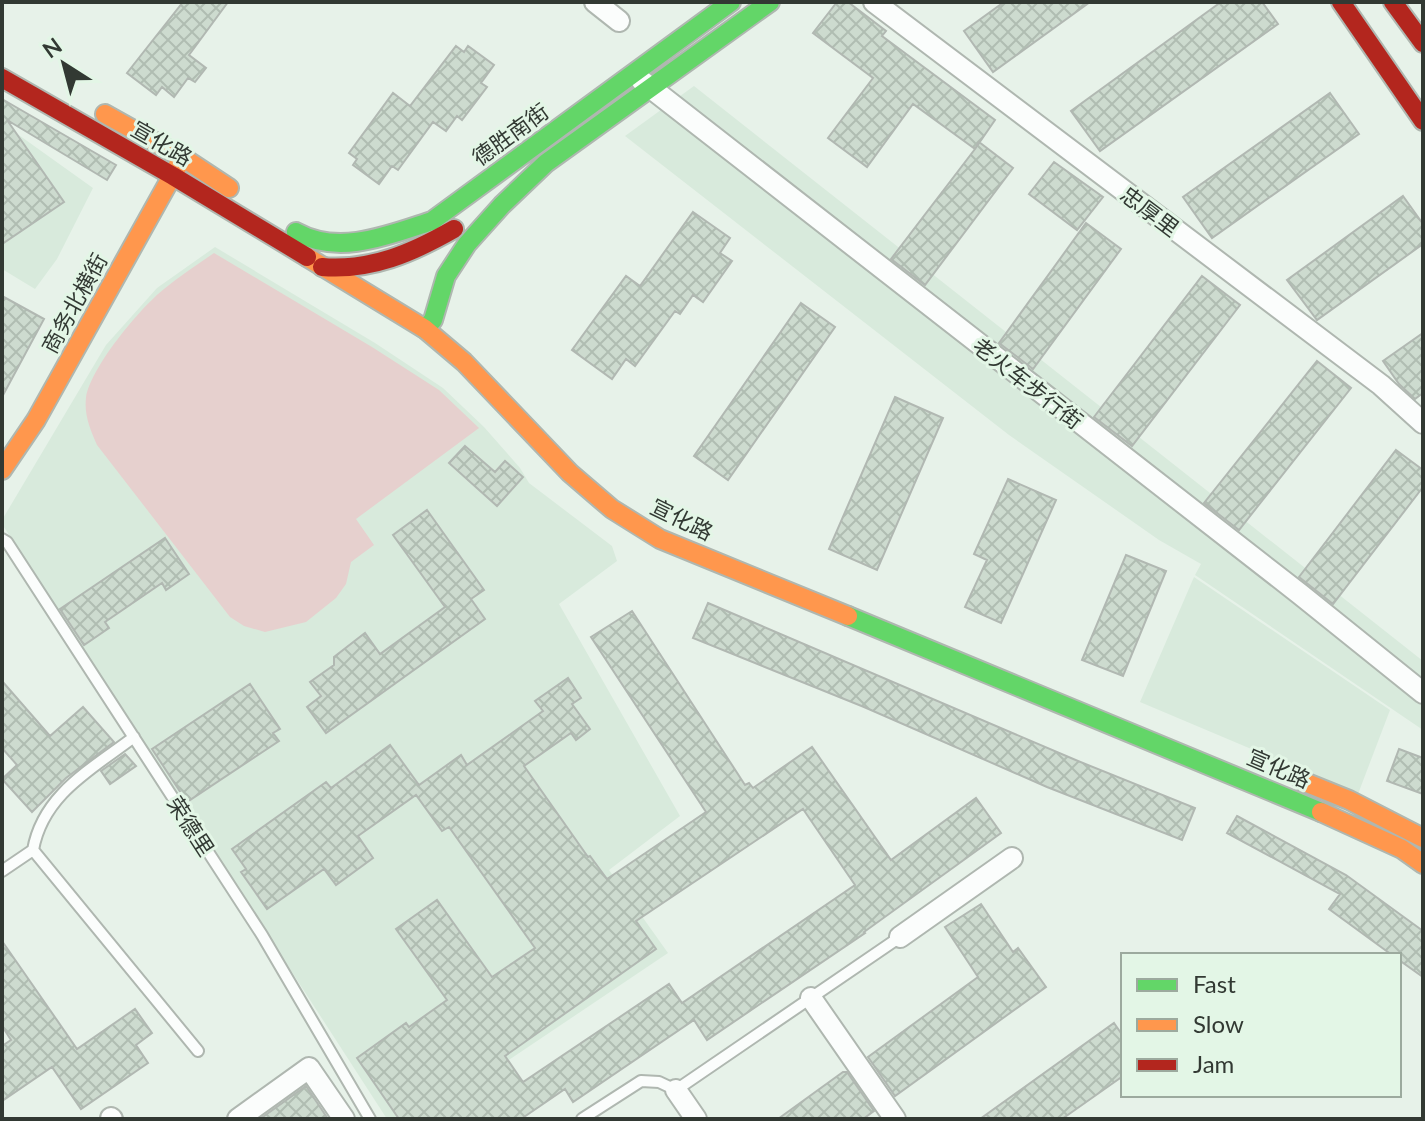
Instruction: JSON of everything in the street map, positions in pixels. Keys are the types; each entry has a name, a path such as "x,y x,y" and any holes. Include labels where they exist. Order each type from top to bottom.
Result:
{"main road":[{"name":"德胜南街","path":"296,232 317,242 333,244 396,233 432,221 731,2"},
{"name":"德胜南街","path":"320,267 352,269 397,257 468,221 770,2"},
{"path":"1341,2 1423,121"},
{"path":"1393,2 1423,43"},
{"name":"宣化路","path":"2,78 173,176 320,267 429,325 570,473 612,509 660,539 1339,819 1402,849 1423,864"},
{"name":"宣化路","path":"85,103 182,157 352,269 499,378 583,463 623,496 670,527 959,642"},
{"name":"商务北横街","path":"2,470 36,420 182,157"},
{"name":"德胜南街","path":"429,325 446,276 467,244 546,163"},
{"name":"宣化路","path":"1291,777 1349,800 1423,838"}],"street":[{"path":"595,2 619,21"},
{"name":"忠厚里","path":"874,2 1381,385 1423,423"},
{"name":"老火车步行街","path":"633,74 1423,693"},
{"path":"900,937 1012,858"},
{"path":"811,998 895,1119"},
{"path":"238,1119 309,1068 344,1119"},
{"path":"676,1090 696,1119"}],"lane":[{"name":"荣德里","path":"2,539 7,542 262,935 370,1119"},
{"path":"2,871 33,850 36,831 59,794 134,737"},
{"path":"33,850 198,1051"},
{"path":"582,1119 641,1081 659,1082 676,1090 900,937"}],"shaded area":[{"path":"694,86 1423,661 1423,730 1195,575 1201,564 1159,540 1009,435 625,136"},
{"path":"2,123 93,188 57,259 35,289 2,269"},
{"path":"215,247 375,343 443,388 484,427 529,483 612,546 617,561 559,604 680,816 609,870 668,953 421,1119 387,1119 2,524 106,345 157,288"},
{"path":"214,253 439,390 479,428 356,519 374,545 351,562 346,584 336,598 306,622 265,632 244,626 230,617 97,445 86,410 86,398 96,371 130,324 164,289"},
{"path":"1194,577 1390,710 1358,794 1140,702"}],"building":[{"path":"183,2 228,2 189,55 206,68 195,82 188,78 174,97 162,87 156,95 127,73"},
{"path":"837,2 848,2 886,31 882,36 995,120 980,142 1013,168 925,285 891,259 975,149 913,104 867,167 828,138 873,78 813,33"},
{"path":"1004,2 1090,2 993,72 964,31"},
{"path":"1221,2 1262,2 1278,24 1100,151 1071,111"},
{"path":"456,46 464,52 468,46 494,65 481,83 487,87 462,120 457,116 446,131 433,122 398,170 392,166 379,184 353,165 357,159 349,153 393,93 410,106"},
{"path":"1330,93 1359,134 1212,238 1183,197"},
{"path":"2,99 116,165 107,180 7,120 64,202 2,244"},
{"path":"1054,162 1103,197 1077,230 1029,194"},
{"path":"1403,196 1423,224 1423,244 1317,320 1287,280"},
{"path":"693,212 730,238 720,253 732,261 703,302 693,295 680,314 675,311 635,366 626,359 612,379 572,350 626,276 640,286"},
{"path":"1086,223 1121,249 1033,369 999,343"},
{"path":"1202,276 1240,305 1132,446 1094,417"},
{"path":"2,296 44,319 2,397"},
{"path":"801,303 835,327 728,480 694,456"},
{"path":"1423,333 1423,393 1415,399 1399,384 1383,361"},
{"path":"1317,361 1351,388 1239,530 1204,503"},
{"path":"895,397 943,418 877,570 829,549"},
{"path":"465,446 495,472 505,461 523,477 497,506 449,463"},
{"path":"1396,450 1423,470 1423,487 1333,604 1299,577"},
{"path":"1008,479 1056,500 1001,623 965,607 987,560 974,554"},
{"path":"427,510 484,590 471,599 485,619 326,733 307,707 321,696 310,682 334,665 334,657 365,633 380,654 445,607 393,535"},
{"path":"165,538 189,574 166,590 162,583 105,622 109,628 84,645 60,609"},
{"path":"1126,555 1166,571 1123,676 1082,660"},
{"path":"708,603 1195,808 1182,840 1047,787 864,707 693,638"},
{"path":"632,611 745,785 749,783 753,788 812,747 891,860 976,798 1001,833 865,933 707,1040 694,1020 573,1102 565,1089 521,1119 399,1119 357,1058 406,1023 409,1027 447,1000 396,929 437,900 492,977 535,948 449,827 442,831 416,795 358,836 373,858 336,885 324,869 267,909 241,872 246,869 232,849 326,782 331,788 390,745 419,785 461,755 467,765 543,711 535,701 568,678 581,698 572,704 590,729 576,740 571,733 524,766 607,879 706,812 591,637","holes":["803,809 855,885 682,1003 669,984 523,1082 505,1056 656,949 636,921"]},
{"path":"2,681 50,736 83,707 114,742 66,778 32,812 2,779 17,765 2,748"},
{"path":"250,684 280,729 273,733 279,741 187,802 152,749"},
{"path":"1399,749 1423,758 1423,794 1387,781"},
{"path":"125,754 136,766 110,784 101,771"},
{"path":"1237,816 1346,875 1423,931 1423,977 1401,961 1401,953 1389,953 1329,909 1340,894 1227,833"},
{"path":"981,904 1013,952 1018,948 1046,987 895,1096 868,1057 978,977 945,927"},
{"path":"2,941 77,1049 135,1009 152,1033 136,1045 148,1063 81,1109 52,1067 2,1101 2,1046 11,1040 2,1026"},
{"path":"1114,1023 1121,1033 1121,1077 1062,1119 980,1119"},
{"path":"847,1072 874,1111 863,1119 778,1119"},
{"path":"306,1086 328,1119 260,1119"}],"traffic: fast":[{"path":"296,232 312,239 347,243 381,237 432,221 731,2"},
{"path":"425,329 433,320 446,276 467,244 546,163 770,2"},
{"path":"848,616 1321,812"}],"traffic: slow":[{"path":"105,114 182,157 229,188"},
{"path":"2,470 36,420 181,160"},
{"path":"307,257 425,329 464,362 570,473 612,509 660,539 848,616"},
{"path":"1302,781 1349,800 1423,838"},
{"path":"1321,812 1402,849 1423,864"}],"traffic: jam":[{"path":"1341,2 1423,121"},
{"path":"1393,2 1423,43"},
{"path":"2,78 307,257"},
{"path":"322,267 374,263 423,246 454,229"}]}
